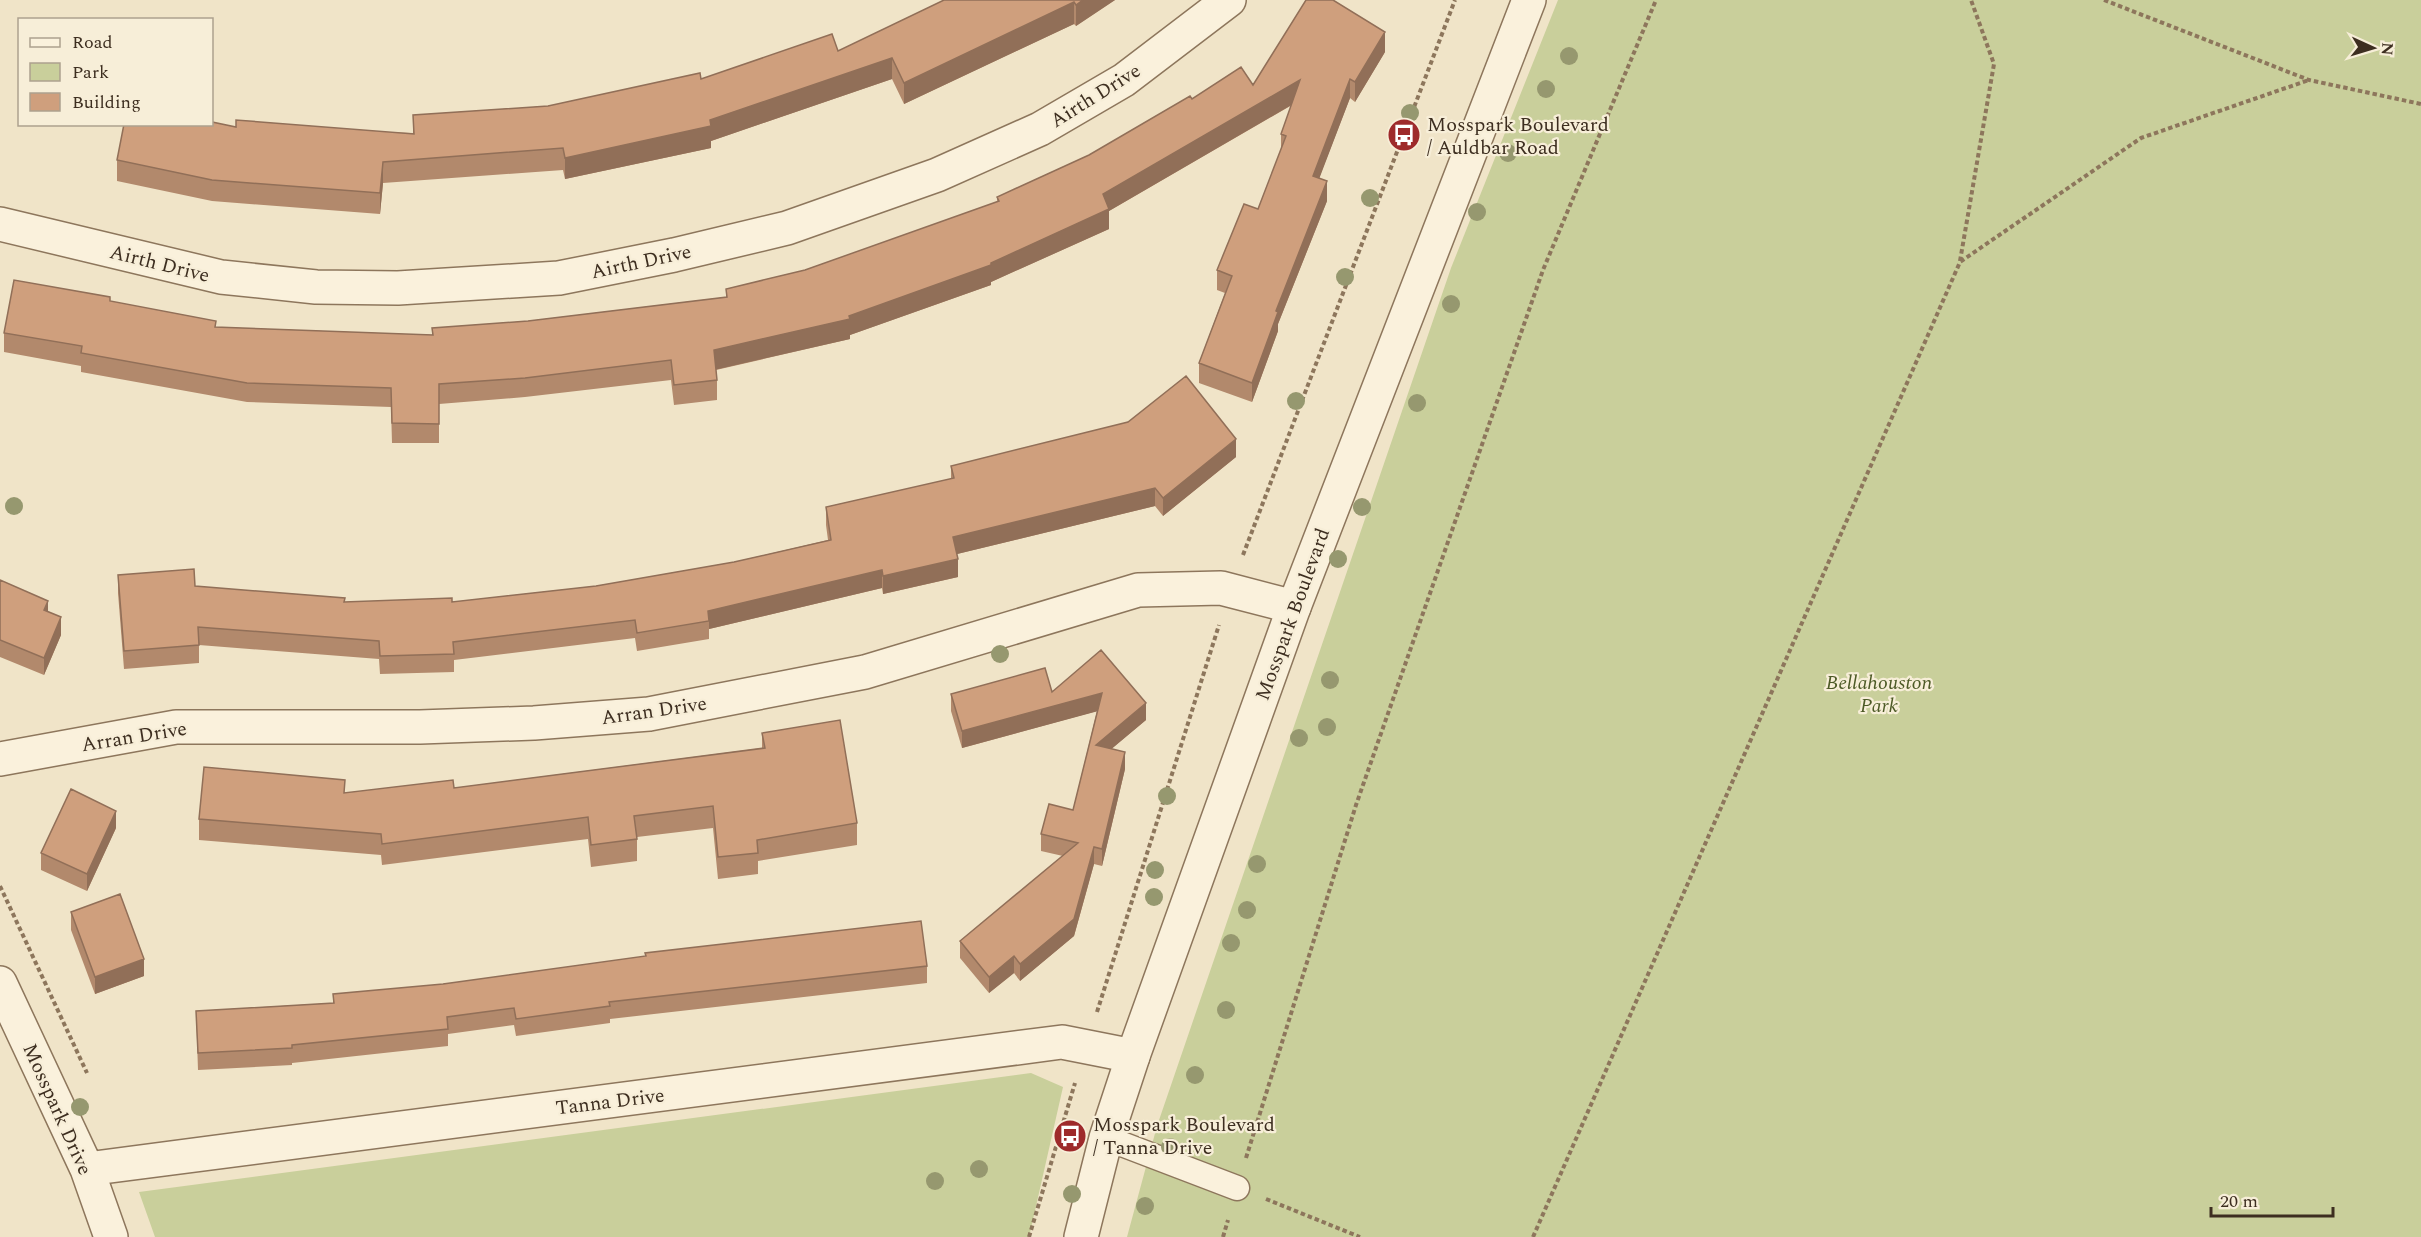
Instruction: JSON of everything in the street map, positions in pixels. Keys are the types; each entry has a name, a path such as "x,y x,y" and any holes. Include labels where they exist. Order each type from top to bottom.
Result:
{"street":[{"name":"Airth Drive","path":"0,224 221,278 316,287 398,288 559,278 675,255 788,228 937,175 1040,129 1124,80 1229,0"},
{"name":"Mosspark Boulevard","path":"1081,1237 1106,1138 1133,1056 1294,607 1529,0"},
{"name":"Arran Drive","path":"0,759 176,727 420,727 534,723 648,714 865,672 1138,590 1221,588 1294,607"},
{"name":"Mosspark Drive","path":"0,982 87,1169 111,1237"},
{"name":"Tanna Drive","path":"87,1169 1062,1042 1133,1056"}],"lane":[{"path":"1106,1138 1237,1188"}],"path":[{"path":"1223,1237 1360,794 1543,270 1656,0"},
{"path":"1533,1237 1960,262 1994,64 1971,0"},
{"path":"2104,0 2308,80 2421,104"},
{"path":"1960,262 2141,138 2308,80"},
{"path":"1237,1188 1360,1237"}],"green space":[{"name":"Bellahouston Park","path":"1558,0 2421,0 2421,1237 1127,1237 1157,1126 1451,268"},
{"path":"1031,1073 1063,1087 1029,1237 155,1237 139,1192"}],"building":[{"path":"944,0 1083,0 1076,5 1074,2 904,83 892,58 710,120 711,126 565,158 563,148 383,162 380,193 212,180 117,160 124,126 213,126 213,122 236,127 236,120 414,134 413,115 548,106 700,73 701,79 832,34 838,51"},
{"path":"1306,0 1333,0 1385,32 1355,82 1350,79 1313,176 1327,181 1276,311 1278,312 1252,383 1199,363 1232,276 1217,270 1244,204 1258,209 1286,136 1281,134 1300,80 1103,194 1109,209 991,263 991,265 849,316 850,319 714,350 717,380 674,385 671,360 525,378 439,384 439,424 392,423 391,388 247,383 81,353 82,346 4,333 14,280 110,297 110,301 216,321 215,327 433,335 432,328 528,321 727,297 726,289 805,270 999,201 997,197 1089,155 1190,96 1192,99 1241,67 1253,85"},
{"path":"1186,376 1236,439 1163,498 1155,488 953,537 958,559 883,576 882,570 708,611 709,621 637,633 635,620 453,642 454,654 380,656 379,641 198,627 199,645 124,651 118,575 194,569 195,586 345,598 344,602 452,598 452,602 596,586 734,562 831,540 826,507 954,478 951,466 1128,422"},
{"path":"0,580 48,601 44,610 61,617 44,658 0,640"},
{"path":"1101,650 1146,703 1096,745 1125,752 1102,849 1094,847 1074,919 1020,964 1014,956 989,977 960,941 1078,843 1041,834 1049,804 1073,810 1102,693 962,731 951,694 1045,668 1052,692"},
{"path":"840,720 857,823 757,840 758,853 718,857 713,806 634,816 637,839 591,845 588,817 382,844 381,834 199,819 204,767 345,780 344,793 453,780 454,788 765,748 762,733"},
{"path":"71,789 116,811 87,874 41,853"},
{"path":"120,894 144,959 95,977 71,912"},
{"path":"921,921 927,966 609,1002 610,1006 516,1019 514,1008 447,1017 448,1029 292,1045 292,1048 198,1053 196,1011 334,1003 333,994 443,984 646,956 645,953"}],"place":[{"name":"Mosspark Boulevard / Auldbar Road","path":"1404,135"},
{"name":"Mosspark Boulevard / Tanna Drive","path":"1070,1136"}]}
